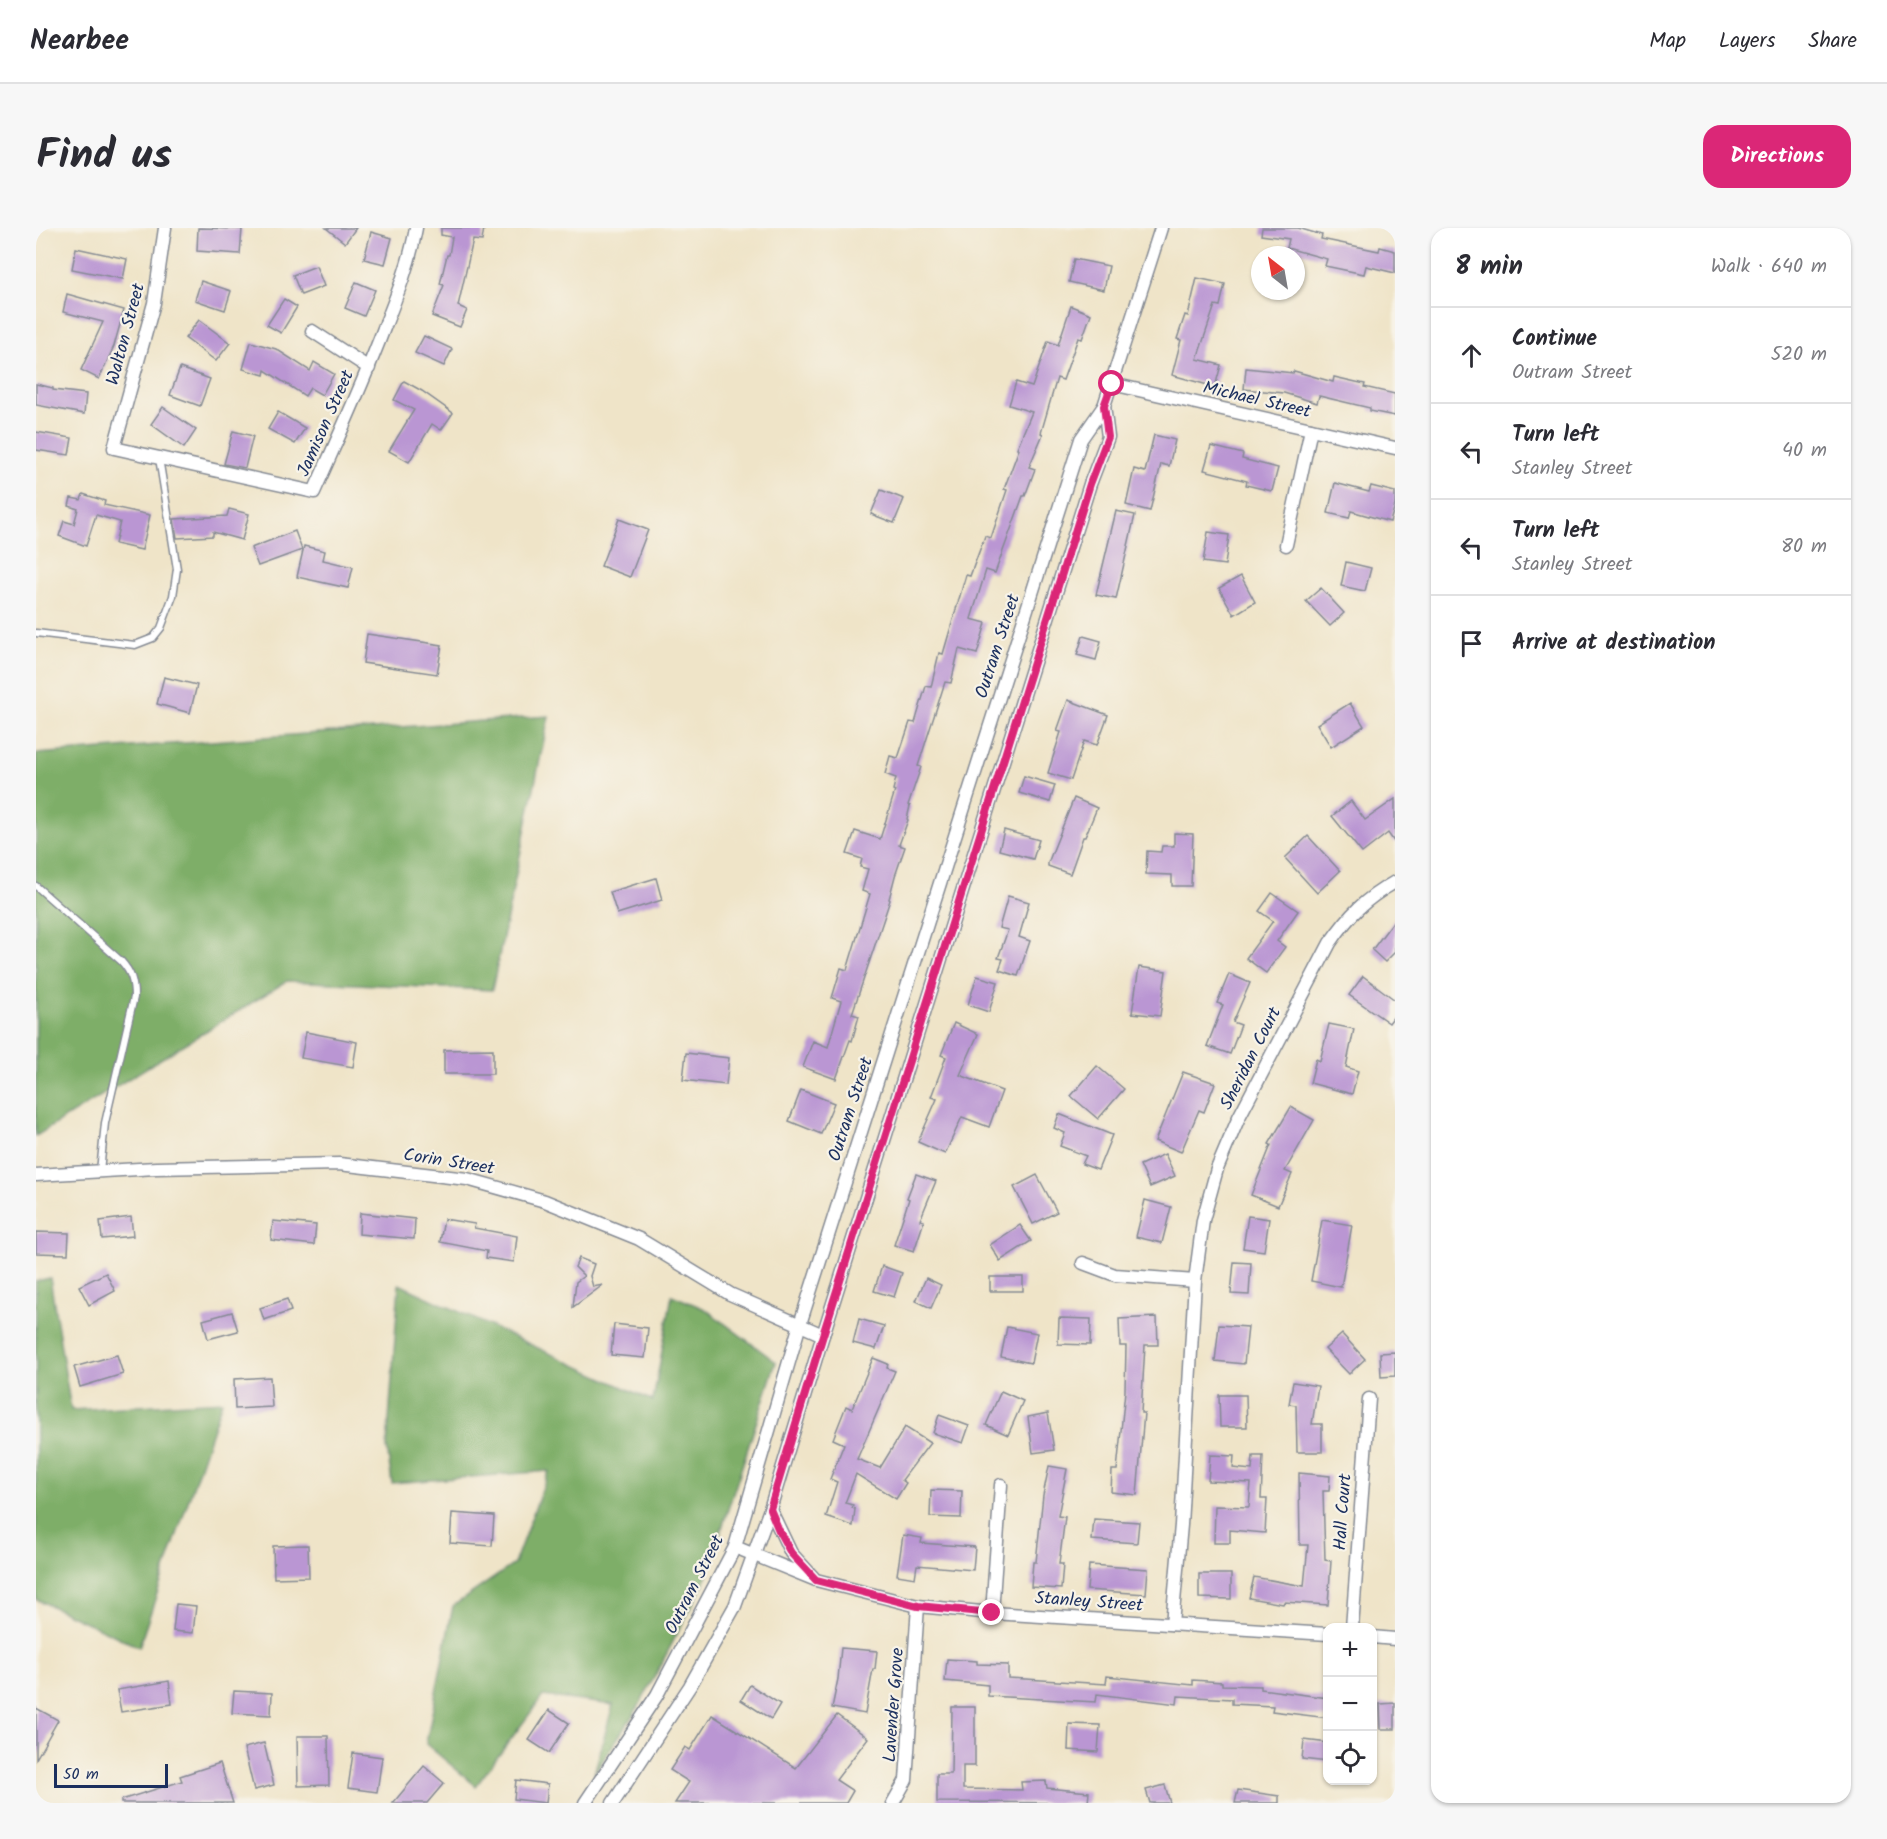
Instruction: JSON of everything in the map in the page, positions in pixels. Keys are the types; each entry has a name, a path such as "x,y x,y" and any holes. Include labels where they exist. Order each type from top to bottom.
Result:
{"street":[{"name":"Walton Street","path":"159,457 114,448 154,303 165,228"},
{"name":"Jamison Street","path":"159,457 314,492 369,368 403,278 412,251 416,228"},
{"name":"Outram Street","path":"585,1803 657,1695 735,1547 800,1324 1081,439 1104,406 1161,228"},
{"name":"Jamison Street","path":"312,331 369,368"},
{"name":"Michael Street","path":"1112,384 1395,448"},
{"name":"Outram Street","path":"613,1803 696,1676 735,1606 754,1555 1090,484 1108,437 1104,406"},
{"path":"1286,545 1311,429"},
{"name":"Sheridan Court","path":"1172,1624 1181,1525 1195,1281 1203,1220 1217,1169 1239,1117 1330,943 1348,917 1361,904 1395,882"},
{"name":"Corin Street","path":"36,1175 156,1168 339,1164 467,1179 545,1201 639,1239 730,1294 823,1335"},
{"path":"1083,1263 1115,1275 1195,1281"},
{"name":"Hall Court","path":"1352,1623 1369,1399"},
{"path":"992,1613 1001,1485"},
{"path":"770,1509 791,1553 816,1580"},
{"name":"Stanley Street","path":"735,1547 816,1580 918,1606 992,1613 1323,1634"},
{"name":"Lavender Grove","path":"893,1803 906,1780 918,1606"},
{"path":"1377,1637 1395,1639"}],"lane":[{"path":"36,633 135,645 153,638 161,628 173,596 177,569 159,457"},
{"path":"36,886 121,961 129,969 134,982 134,997 105,1123 100,1171"}],"green space":[{"path":"549,716 492,990 287,981 36,1136 36,754"},
{"path":"50,1278 71,1410 222,1401 139,1647 36,1599 36,1281"},
{"path":"399,1284 653,1401 672,1295 705,1309 776,1362 704,1583 639,1706 594,1774 613,1705 543,1696 476,1786 426,1744 453,1606 514,1564 549,1471 392,1483 387,1447"}],"building":[{"path":"198,228 242,229 240,254 197,251"},
{"path":"326,228 356,228 345,243"},
{"path":"441,228 484,228 482,241 473,240 458,306 467,310 460,327 432,316 444,285 440,284 452,237 441,235"},
{"path":"1262,228 1298,228 1322,235 1321,239 1379,251 1380,247 1395,251 1395,273 1366,266 1364,274 1325,266 1327,259 1305,253 1305,246 1287,246 1289,239 1261,235"},
{"path":"371,232 392,238 385,264 364,259"},
{"path":"76,248 127,259 123,279 72,269"},
{"path":"1074,259 1109,266 1104,290 1069,282"},
{"path":"316,266 324,286 301,295 293,275"},
{"path":"1197,278 1225,284 1220,306 1215,305 1197,359 1221,365 1215,387 1172,375 1181,340 1177,339 1185,315 1188,316"},
{"path":"201,281 231,291 225,310 195,300"},
{"path":"356,282 375,290 364,316 345,308"},
{"path":"67,294 124,310 114,346 99,379 81,370 103,322 63,312"},
{"path":"284,299 297,307 281,333 267,325"},
{"path":"1071,306 1091,314 1082,339 1078,338 1063,380 1057,378 1041,433 1043,434 1029,467 1035,469 995,573 986,570 971,619 986,623 977,654 959,649 951,683 945,682 908,805 910,806 908,820 899,845 905,847 852,1014 859,1016 852,1041 850,1040 836,1079 803,1067 813,1041 828,1047 841,1001 832,998 841,968 847,970 870,894 862,891 868,869 860,867 862,859 847,854 855,831 880,839 895,791 893,790 896,778 885,774 890,756 898,758 910,722 915,723 926,686 931,687 939,653 943,654 966,575 970,576 985,536 991,538 1007,490 1004,489 1019,449 1017,448 1032,412 1009,405 1016,382 1032,387 1048,341 1058,345"},
{"path":"199,320 230,343 216,361 185,338"},
{"path":"424,336 452,349 444,366 415,353"},
{"path":"251,342 276,349 310,371 314,362 334,374 322,395 310,388 305,396 265,370 264,375 243,369"},
{"path":"180,368 210,379 200,406 170,395"},
{"path":"1246,368 1293,373 1294,371 1333,382 1334,377 1365,384 1364,387 1395,394 1395,416 1319,396 1317,403 1284,393 1244,389"},
{"path":"404,381 453,413 441,430 432,424 409,462 389,451 414,410 394,400"},
{"path":"36,384 53,388 53,390 86,394 84,414 36,405"},
{"path":"163,407 196,430 184,448 151,424"},
{"path":"278,412 305,428 295,444 268,429"},
{"path":"233,431 253,436 245,468 224,464"},
{"path":"36,432 72,438 69,455 36,450"},
{"path":"1154,435 1175,440 1169,466 1161,464 1150,511 1126,505 1134,469 1145,472"},
{"path":"1211,446 1243,454 1242,459 1278,468 1272,491 1246,485 1247,481 1204,470"},
{"path":"1335,483 1369,492 1371,486 1395,492 1395,505 1390,522 1351,511 1349,518 1328,513"},
{"path":"881,490 904,499 894,523 871,514"},
{"path":"83,494 105,501 104,505 150,515 142,550 115,544 120,522 96,515 86,546 59,536 64,521 74,524 78,509 69,506 71,498 81,500"},
{"path":"229,509 249,514 242,540 213,532 213,536 177,538 174,519 227,516"},
{"path":"1116,511 1135,515 1116,599 1096,595"},
{"path":"619,519 648,530 630,577 601,566"},
{"path":"295,531 302,550 258,566 251,548"},
{"path":"1208,532 1229,535 1225,565 1203,562"},
{"path":"304,546 325,551 323,560 353,567 348,588 297,577"},
{"path":"1346,562 1371,568 1365,591 1341,586"},
{"path":"1241,576 1255,602 1234,615 1219,588"},
{"path":"1321,588 1344,613 1330,626 1306,601"},
{"path":"367,634 442,645 437,674 363,663"},
{"path":"1083,636 1101,641 1096,660 1077,655"},
{"path":"164,677 197,685 190,713 157,704"},
{"path":"1068,700 1108,715 1097,745 1084,741 1071,780 1048,773 1061,732 1057,731"},
{"path":"1350,703 1364,726 1331,747 1317,724"},
{"path":"1024,776 1055,785 1050,802 1019,793"},
{"path":"1074,798 1097,808 1085,837 1083,837 1070,874 1048,866 1048,863"},
{"path":"1395,799 1395,843 1388,833 1362,853 1332,816 1351,801 1365,820"},
{"path":"1004,830 1039,840 1033,859 999,850"},
{"path":"1174,833 1193,834 1191,886 1172,886 1172,875 1146,874 1147,851 1161,852 1162,846 1174,846"},
{"path":"1308,836 1340,871 1317,893 1285,858"},
{"path":"656,878 662,900 617,914 610,892"},
{"path":"1272,893 1298,911 1277,941 1285,947 1266,973 1246,958 1273,921 1259,911"},
{"path":"1008,896 1029,902 1019,937 1030,941 1018,976 999,970 1003,959 998,958 1008,930 999,928"},
{"path":"1395,919 1395,952 1385,962 1372,950"},
{"path":"1139,967 1166,971 1160,1016 1132,1013"},
{"path":"1229,974 1250,983 1233,1022 1241,1025 1230,1054 1207,1046 1223,1005 1217,1003"},
{"path":"977,976 998,982 989,1012 968,1005"},
{"path":"1363,976 1395,1000 1395,1015 1389,1023 1349,995"},
{"path":"954,1023 978,1034 960,1075 1002,1091 989,1127 962,1117 945,1154 918,1142 937,1099 931,1097 946,1057 941,1055"},
{"path":"1329,1024 1354,1029 1346,1067 1358,1071 1352,1094 1310,1083 1316,1059 1320,1061"},
{"path":"306,1032 357,1042 353,1067 301,1058"},
{"path":"493,1049 493,1074 444,1074 444,1050"},
{"path":"686,1053 729,1058 726,1085 683,1080"},
{"path":"1097,1066 1124,1089 1098,1119 1071,1096"},
{"path":"1183,1072 1215,1083 1204,1112 1199,1110 1181,1152 1155,1141"},
{"path":"801,1090 834,1103 821,1134 789,1121"},
{"path":"1291,1107 1314,1120 1285,1171 1292,1174 1278,1206 1251,1195 1271,1145 1269,1144"},
{"path":"1059,1114 1112,1135 1098,1170 1082,1164 1086,1156 1060,1146 1065,1133 1054,1128"},
{"path":"1165,1154 1175,1176 1150,1187 1140,1165"},
{"path":"916,1174 936,1181 920,1220 924,1221 914,1251 894,1245"},
{"path":"1037,1175 1057,1212 1033,1224 1014,1187"},
{"path":"1145,1200 1171,1207 1162,1243 1136,1237"},
{"path":"360,1213 415,1219 414,1239 359,1234"},
{"path":"1248,1216 1269,1219 1264,1251 1243,1248"},
{"path":"131,1217 133,1236 102,1239 100,1221"},
{"path":"444,1219 475,1224 474,1228 517,1236 514,1262 486,1258 487,1251 440,1242"},
{"path":"1322,1220 1352,1225 1341,1287 1311,1281"},
{"path":"273,1221 316,1225 314,1245 271,1240"},
{"path":"1020,1225 1031,1241 1000,1261 990,1245"},
{"path":"36,1232 69,1233 68,1254 36,1253"},
{"path":"579,1258 594,1264 590,1276 593,1287 603,1285 573,1307 576,1282 584,1276 575,1267"},
{"path":"1234,1262 1251,1263 1249,1295 1231,1294"},
{"path":"882,1266 902,1273 894,1297 874,1291"},
{"path":"106,1273 115,1291 89,1305 79,1286"},
{"path":"990,1277 1023,1277 1023,1291 990,1291"},
{"path":"926,1278 941,1285 931,1308 916,1301"},
{"path":"287,1299 291,1311 264,1320 260,1308"},
{"path":"232,1312 238,1331 208,1339 203,1320"},
{"path":"1157,1317 1158,1345 1145,1345 1141,1413 1144,1413 1137,1495 1111,1492 1112,1470 1117,1470 1125,1391 1126,1346 1120,1346 1119,1319"},
{"path":"1059,1318 1091,1319 1090,1345 1058,1344"},
{"path":"859,1319 884,1326 876,1349 853,1343"},
{"path":"614,1324 648,1328 645,1358 611,1355"},
{"path":"1219,1325 1248,1327 1244,1364 1215,1361"},
{"path":"1007,1327 1037,1333 1031,1363 1001,1357"},
{"path":"1342,1334 1365,1359 1349,1374 1325,1349"},
{"path":"1395,1352 1395,1376 1381,1377 1380,1353"},
{"path":"117,1355 123,1374 80,1387 74,1367"},
{"path":"873,1358 888,1364 887,1368 895,1371 857,1459 880,1468 905,1427 930,1443 902,1480 906,1483 896,1499 856,1474 845,1503 853,1505 852,1508 855,1509 853,1526 826,1517 837,1482 830,1479 844,1444 833,1439 846,1406 852,1409"},
{"path":"270,1377 272,1407 235,1409 234,1379"},
{"path":"1293,1382 1318,1386 1312,1424 1322,1424 1322,1452 1297,1452 1296,1405 1289,1404"},
{"path":"1001,1391 1023,1401 1008,1435 986,1425"},
{"path":"1219,1395 1246,1395 1247,1427 1220,1427"},
{"path":"1048,1413 1054,1450 1033,1453 1028,1417"},
{"path":"939,1415 969,1426 963,1443 933,1433"},
{"path":"1210,1455 1234,1456 1233,1468 1252,1470 1253,1456 1263,1456 1261,1499 1267,1499 1265,1533 1230,1530 1230,1543 1214,1543 1215,1506 1249,1507 1251,1483 1208,1481"},
{"path":"1049,1466 1067,1469 1058,1516 1065,1517 1059,1564 1063,1564 1061,1589 1031,1587"},
{"path":"1299,1473 1330,1476 1329,1491 1323,1491 1325,1560 1331,1561 1328,1605 1284,1602 1283,1604 1249,1598 1254,1577 1304,1586 1308,1545 1300,1545"},
{"path":"931,1490 962,1491 961,1518 930,1517"},
{"path":"452,1513 494,1516 492,1546 450,1543"},
{"path":"1094,1519 1139,1522 1137,1543 1092,1540"},
{"path":"903,1535 922,1538 921,1543 975,1547 973,1570 917,1565 915,1578 897,1575"},
{"path":"308,1545 309,1577 274,1578 273,1546"},
{"path":"1089,1565 1148,1569 1146,1594 1087,1590"},
{"path":"1199,1574 1231,1574 1231,1599 1199,1598"},
{"path":"176,1604 196,1606 193,1633 173,1631"},
{"path":"841,1648 877,1651 865,1714 832,1708"},
{"path":"947,1659 977,1661 977,1664 1008,1665 1008,1678 1106,1684 1107,1676 1193,1685 1193,1680 1222,1682 1222,1685 1261,1686 1261,1689 1323,1697 1323,1717 1272,1711 1273,1706 1232,1704 1232,1699 1178,1696 1177,1704 1097,1694 1096,1702 988,1696 988,1685 945,1681"},
{"path":"169,1681 172,1704 121,1712 117,1690"},
{"path":"750,1685 780,1704 771,1719 741,1700"},
{"path":"234,1691 272,1693 271,1715 232,1713"},
{"path":"1395,1703 1395,1729 1381,1729 1380,1704"},
{"path":"952,1707 975,1707 975,1766 963,1766 963,1789 1022,1790 1021,1782 1046,1781 1047,1788 1089,1792 1088,1803 937,1802 937,1774 951,1774"},
{"path":"36,1708 58,1720 36,1759"},
{"path":"549,1710 569,1723 549,1753 529,1740"},
{"path":"712,1715 796,1768 837,1715 868,1738 836,1780 853,1791 846,1803 675,1803 689,1782 670,1770 685,1747 690,1750"},
{"path":"1069,1724 1100,1725 1098,1752 1068,1750"},
{"path":"297,1736 328,1736 329,1785 298,1786"},
{"path":"1304,1740 1323,1742 1323,1761 1302,1759"},
{"path":"264,1743 274,1785 254,1790 244,1748"},
{"path":"353,1753 382,1757 377,1792 348,1788"},
{"path":"220,1763 233,1803 121,1803 121,1800 182,1781 180,1776"},
{"path":"424,1766 444,1783 427,1803 393,1803"},
{"path":"516,1780 548,1784 546,1803 514,1799"},
{"path":"1165,1785 1170,1803 1150,1803 1146,1790"},
{"path":"1238,1790 1279,1796 1279,1803 1235,1803"}],"route":[{"path":"992,1613 918,1606 816,1580 791,1553 770,1509 1090,484 1108,437 1104,406 1112,384"}]}
